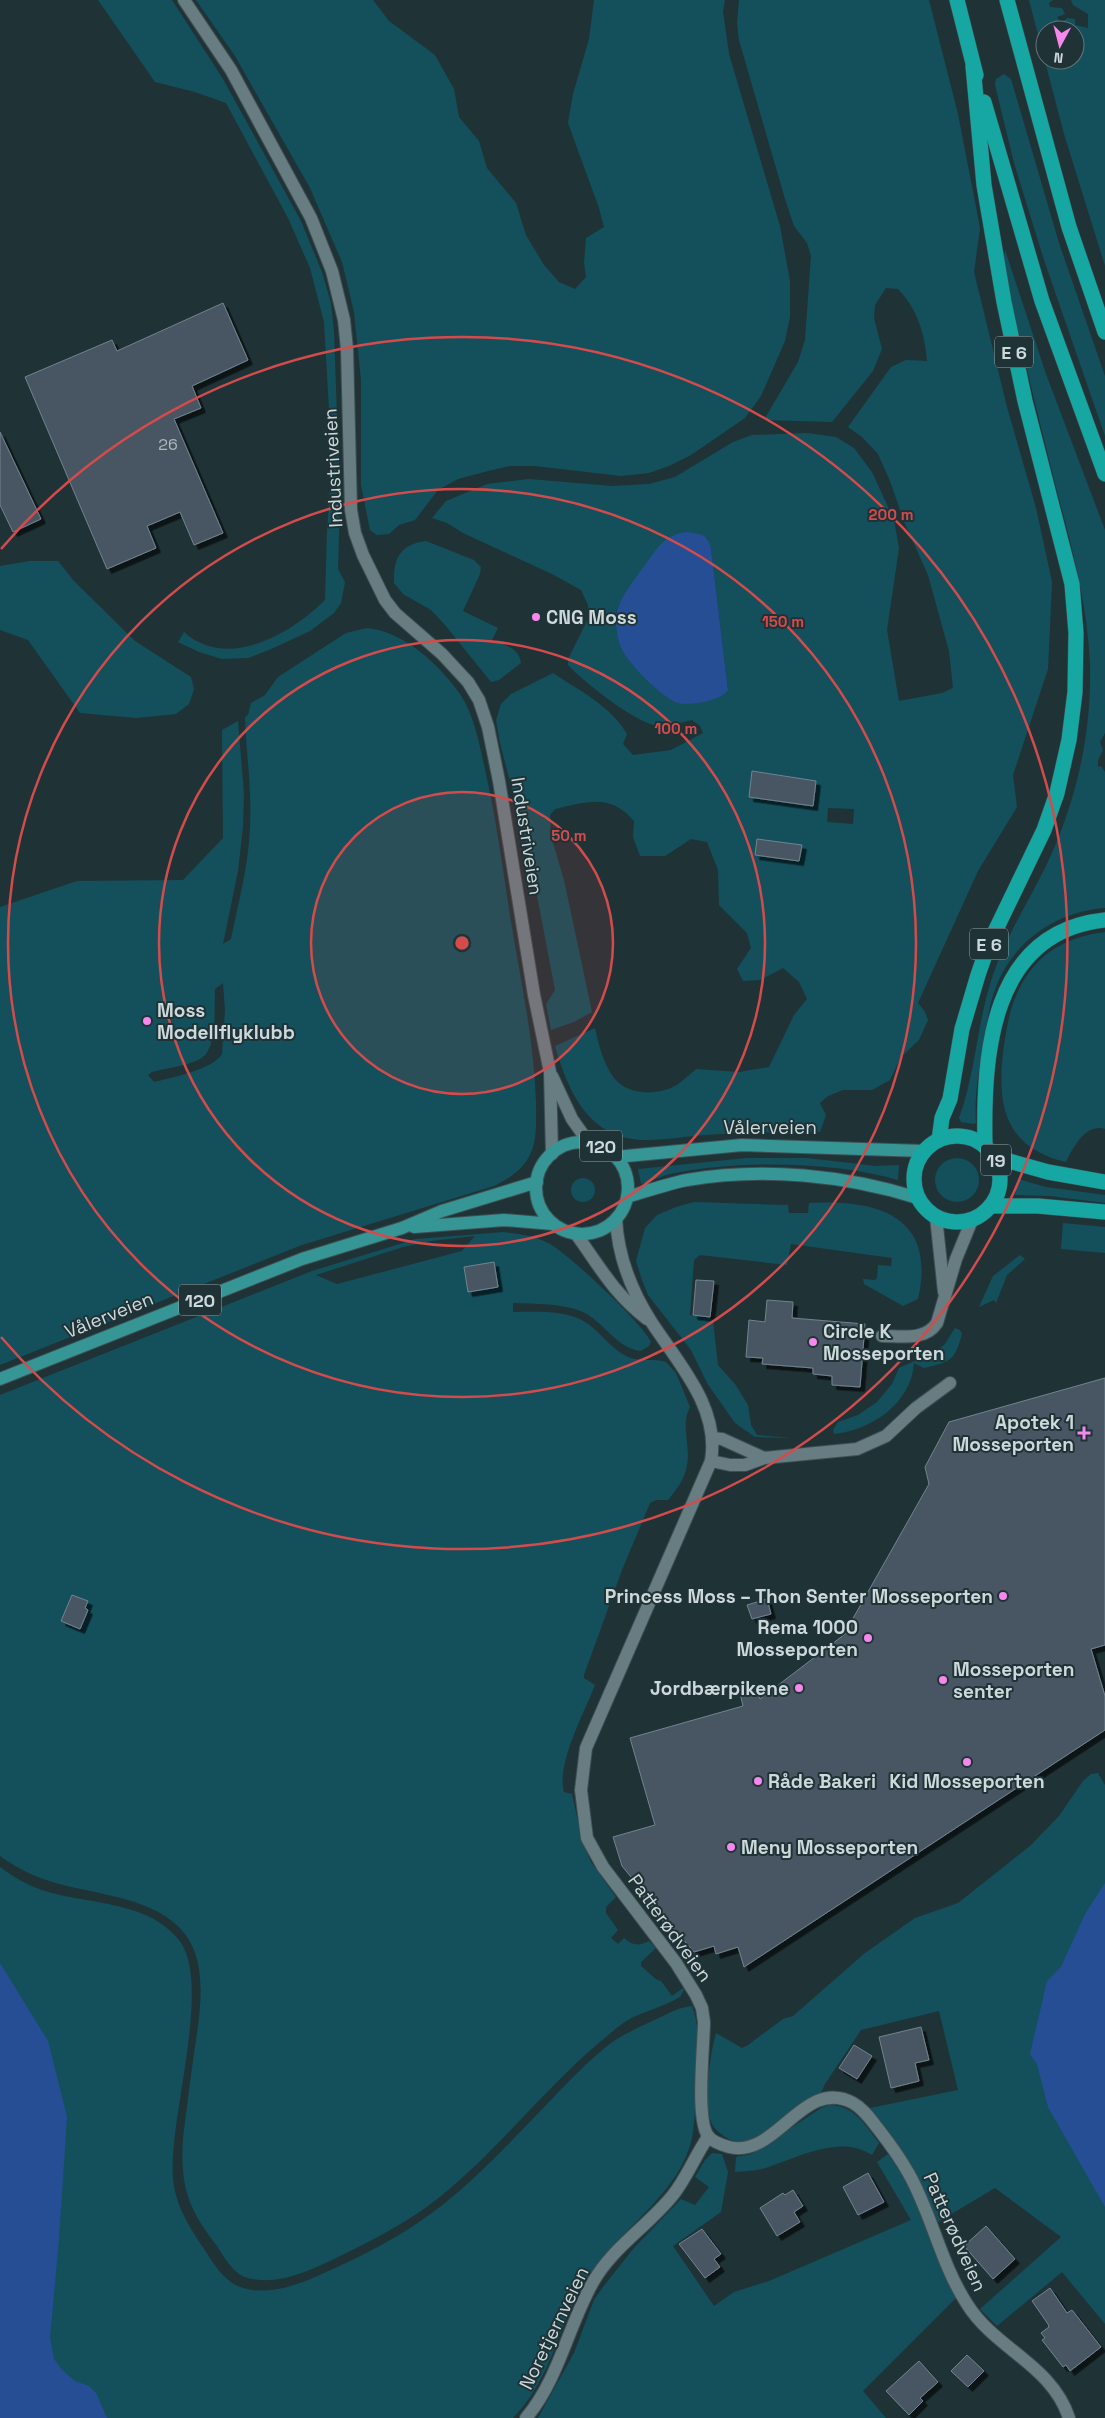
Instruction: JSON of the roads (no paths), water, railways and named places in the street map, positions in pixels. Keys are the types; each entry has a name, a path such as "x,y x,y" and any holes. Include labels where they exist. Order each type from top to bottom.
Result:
{"highway":[{"name":"E 6","path":"957,0 974,66 1042,301 1105,474"},
{"path":"1007,0 1067,218 1105,332"},
{"name":"E 6","path":"939,1140 942,1118 950,1099 962,1030 978,975 988,946 1044,830 1056,793 1069,740 1075,692 1076,633 1072,584 1025,401 1008,320 984,185 974,66"},
{"name":"E 6","path":"990,1152 986,1077 999,1010 1007,986 1015,970 1028,954 1044,941 1073,927 1105,920"},
{"name":"19","path":"924,1151 939,1140 952,1136 964,1136 975,1140 990,1152 1048,1172 1105,1182"},
{"path":"924,1151 914,1174 914,1187 923,1206 936,1217 947,1221 960,1222 972,1220 991,1206 1038,1206 1105,1212"},
{"name":"19","path":"990,1152 1000,1170 998,1195 991,1206"}],"main road":[{"name":"120","path":"537,1182 540,1172 552,1154 570,1144 589,1143 599,1146 616,1157 627,1176 628,1197"},
{"name":"Vålerveien","path":"616,1157 742,1145 924,1151"},
{"path":"576,1234 598,1232 616,1219 628,1197 701,1178 778,1175 815,1176 854,1181 918,1198"},
{"name":"Vålerveien","path":"0,1380 302,1259 402,1228 442,1211 537,1182"},
{"path":"537,1182 540,1205 553,1224"},
{"name":"Vålerveien","path":"402,1228 504,1220 553,1224"},
{"name":"120","path":"553,1224 576,1234"}],"street":[{"name":"Industriveien","path":"184,0 236,79 311,218 332,271 344,320 347,349 351,510 355,533 363,555 386,600 395,613 442,654 468,682 479,700 488,727 499,781 534,994 550,1072 552,1154"},
{"name":"Industriveien","path":"550,1072 572,1118 589,1143"},
{"path":"936,1217 945,1295"},
{"name":"Patterødveien","path":"616,1219 617,1239 626,1273 652,1324 670,1347 697,1391 710,1424 712,1438 711,1461 586,1748 581,1778 584,1823 594,1853 676,1962 702,2008 704,2022 701,2118 708,2137 721,2144 744,2148 765,2139 805,2108 824,2099 842,2099 860,2109 888,2142 909,2174 955,2282 968,2306 996,2335 1049,2382 1059,2394 1069,2418"},
{"path":"882,1336 920,1336 932,1330 940,1315 945,1295 972,1220"},
{"name":"Patterødveien","path":"576,1234 610,1285 628,1305 652,1324"},
{"path":"711,1461 730,1465 745,1465 764,1458 841,1452 872,1444 886,1436 921,1404 950,1383"},
{"path":"712,1438 722,1439 764,1458"},
{"name":"Noretjernveien","path":"526,2418 536,2406 555,2372 594,2280 622,2245 672,2196 708,2137"}],"water":[{"path":"687,532 700,534 706,537 710,543 728,690 722,696 711,700 686,704 671,700 663,694 631,662 621,648 616,619 619,605 625,593 658,547 667,539"},
{"path":"1105,1883 1105,2207 1048,2107 1037,2064 1030,2054 1047,1981 1061,1967 1085,1914"},
{"path":"0,1963 48,2041 67,2117 50,2338 54,2359 62,2370 75,2381 89,2386 96,2393 107,2418 0,2418"}],"place":[{"name":"CNG Moss","path":"536,617"},
{"name":"Moss Modellflyklubb","path":"147,1021"},
{"name":"Circle K Mosseporten","path":"813,1342"},
{"name":"Apotek 1 Mosseporten","path":"1084,1433"},
{"name":"Princess Moss – Thon Senter Mosseporten","path":"1003,1596"},
{"name":"Rema 1000 Mosseporten","path":"868,1638"},
{"name":"Mosseporten senter","path":"943,1680"},
{"name":"Jordbærpikene","path":"799,1688"},
{"name":"Kid Mosseporten","path":"967,1762"},
{"name":"Råde Bakeri","path":"758,1781"},
{"name":"Meny Mosseporten","path":"731,1847"}]}
